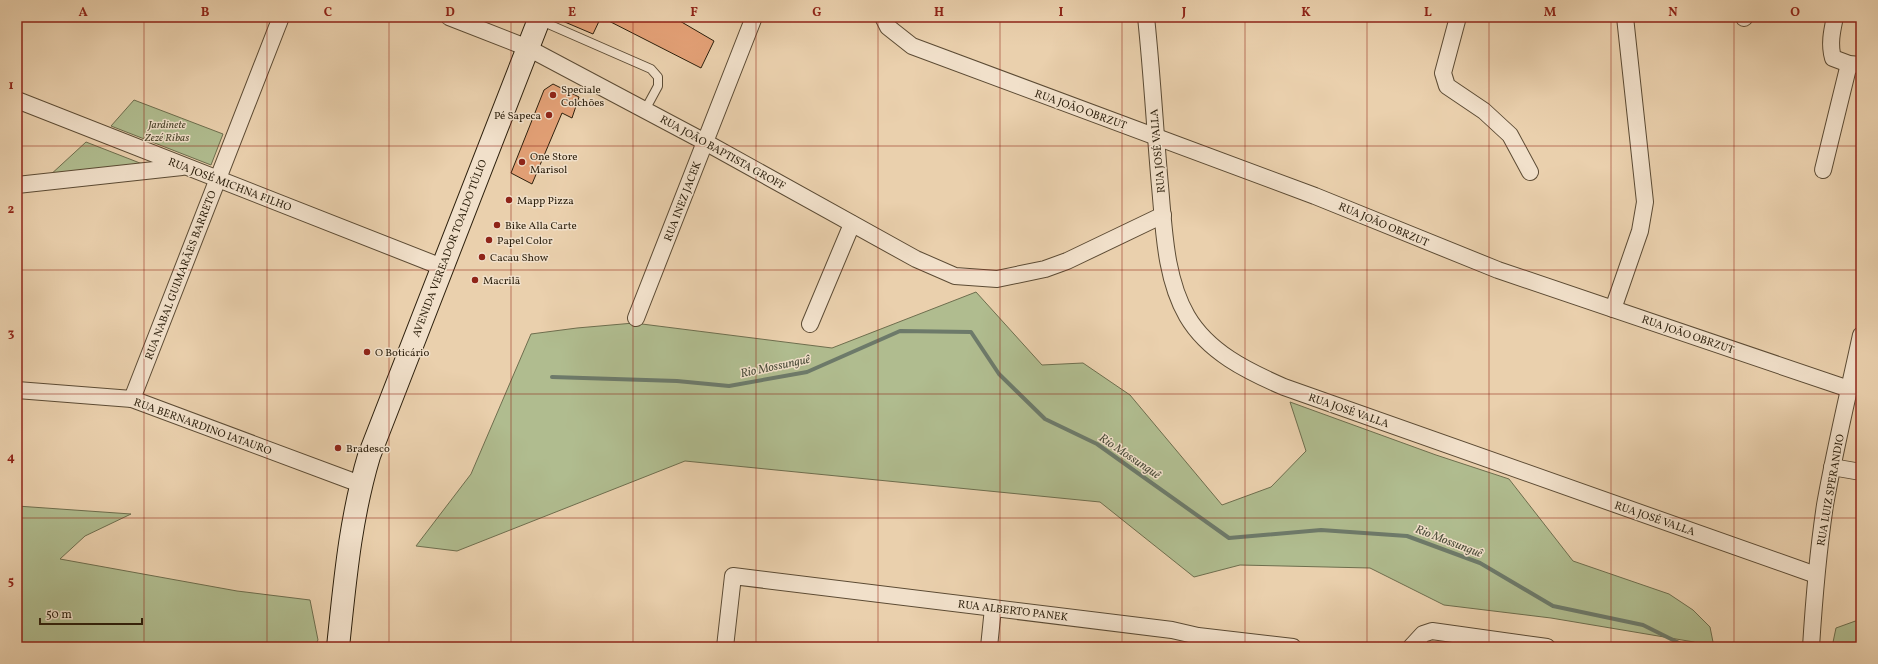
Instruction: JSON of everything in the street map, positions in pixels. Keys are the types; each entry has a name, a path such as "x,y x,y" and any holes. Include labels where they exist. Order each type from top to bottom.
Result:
{"main road":[{"name":"AVENIDA VEREADOR TOALDO TÚLIO","path":"338,647 350,536 360,484 378,429 540,18"}],"street":[{"name":"RUA NABAL GUIMARÃES BARRETO","path":"132,399 280,17"},
{"name":"RUA JOÃO BAPTISTA GROFF","path":"449,17 528,48 705,142 936,269 955,276 997,279 1021,276 1067,261 1163,215"},
{"name":"RUA INEZ JACEK","path":"636,318 754,17"},
{"name":"RUA JOÃO OBRZUT","path":"883,17 884,22 893,31 908,44 921,50 1315,196 1498,270 1849,389"},
{"name":"RUA JOSÉ VALLA","path":"1146,17 1163,215 1172,276 1188,316 1199,332 1215,349 1235,363 1260,377 1284,387 1816,575"},
{"path":"1458,17 1442,72 1447,86 1484,111 1510,135 1530,172"},
{"path":"1613,309 1640,231 1645,202 1625,17"},
{"path":"1823,170 1855,64 1833,58 1830,49 1835,17"},
{"name":"RUA JOSÉ MICHNA FILHO","path":"17,100 442,267"},
{"path":"17,185 186,167"},
{"path":"810,324 852,224"},
{"name":"RUA LUIZ SPERANDIO","path":"1811,647 1816,575 1832,467 1861,336"},
{"name":"RUA BERNARDINO IATAURO","path":"17,390 132,399 360,484"},
{"path":"1832,467 1861,472"},
{"name":"RUA ALBERTO PANEK","path":"725,647 733,576 1172,630 1198,636 1293,647"},
{"path":"989,647 993,608"},
{"path":"1411,647 1422,634 1432,631 1547,647"}],"lane":[{"path":"540,18 651,69 658,77 658,86 645,110"}],"green space":[{"name":"Jardinete Zezé Ribas","path":"134,100 223,134 211,165 111,126"},
{"path":"86,142 145,165 48,177"},
{"path":"976,292 1042,365 1083,363 1130,395 1222,505 1271,487 1306,451 1290,402 1436,455 1509,479 1573,561 1669,594 1693,610 1710,627 1714,647 1702,647 1694,642 1551,618 1444,605 1370,568 1240,565 1194,577 1100,502 685,461 457,551 416,546 471,474 531,334 634,323 832,348"},
{"path":"17,506 131,514 85,536 60,559 237,591 310,600 318,640 314,647 17,647"},
{"path":"1861,619 1861,647 1832,647 1836,628"}],"building":[{"path":"553,17 601,17 593,34"},
{"path":"601,17 673,17 714,41 701,68"},
{"path":"553,84 579,97 572,118 562,113 532,184 511,173 544,90"}],"waterway":[{"name":"Rio Mossunguê","path":"552,377 677,381 729,386 807,372 900,331 971,332 999,374 1045,419 1097,444 1229,538 1321,530 1407,536 1480,563 1553,606 1643,625 1687,647"}],"place":[{"name":"Speciale Colchões","path":"553,95"},
{"name":"Pé Sapeca","path":"549,115"},
{"name":"One Store Marisol","path":"522,162"},
{"name":"Mapp Pizza","path":"509,200"},
{"name":"Bike Alla Carte","path":"497,225"},
{"name":"Papel Color","path":"489,240"},
{"name":"Cacau Show","path":"482,257"},
{"name":"Macrilã","path":"475,280"},
{"name":"O Boticário","path":"367,352"},
{"name":"Bradesco","path":"338,448"}]}
